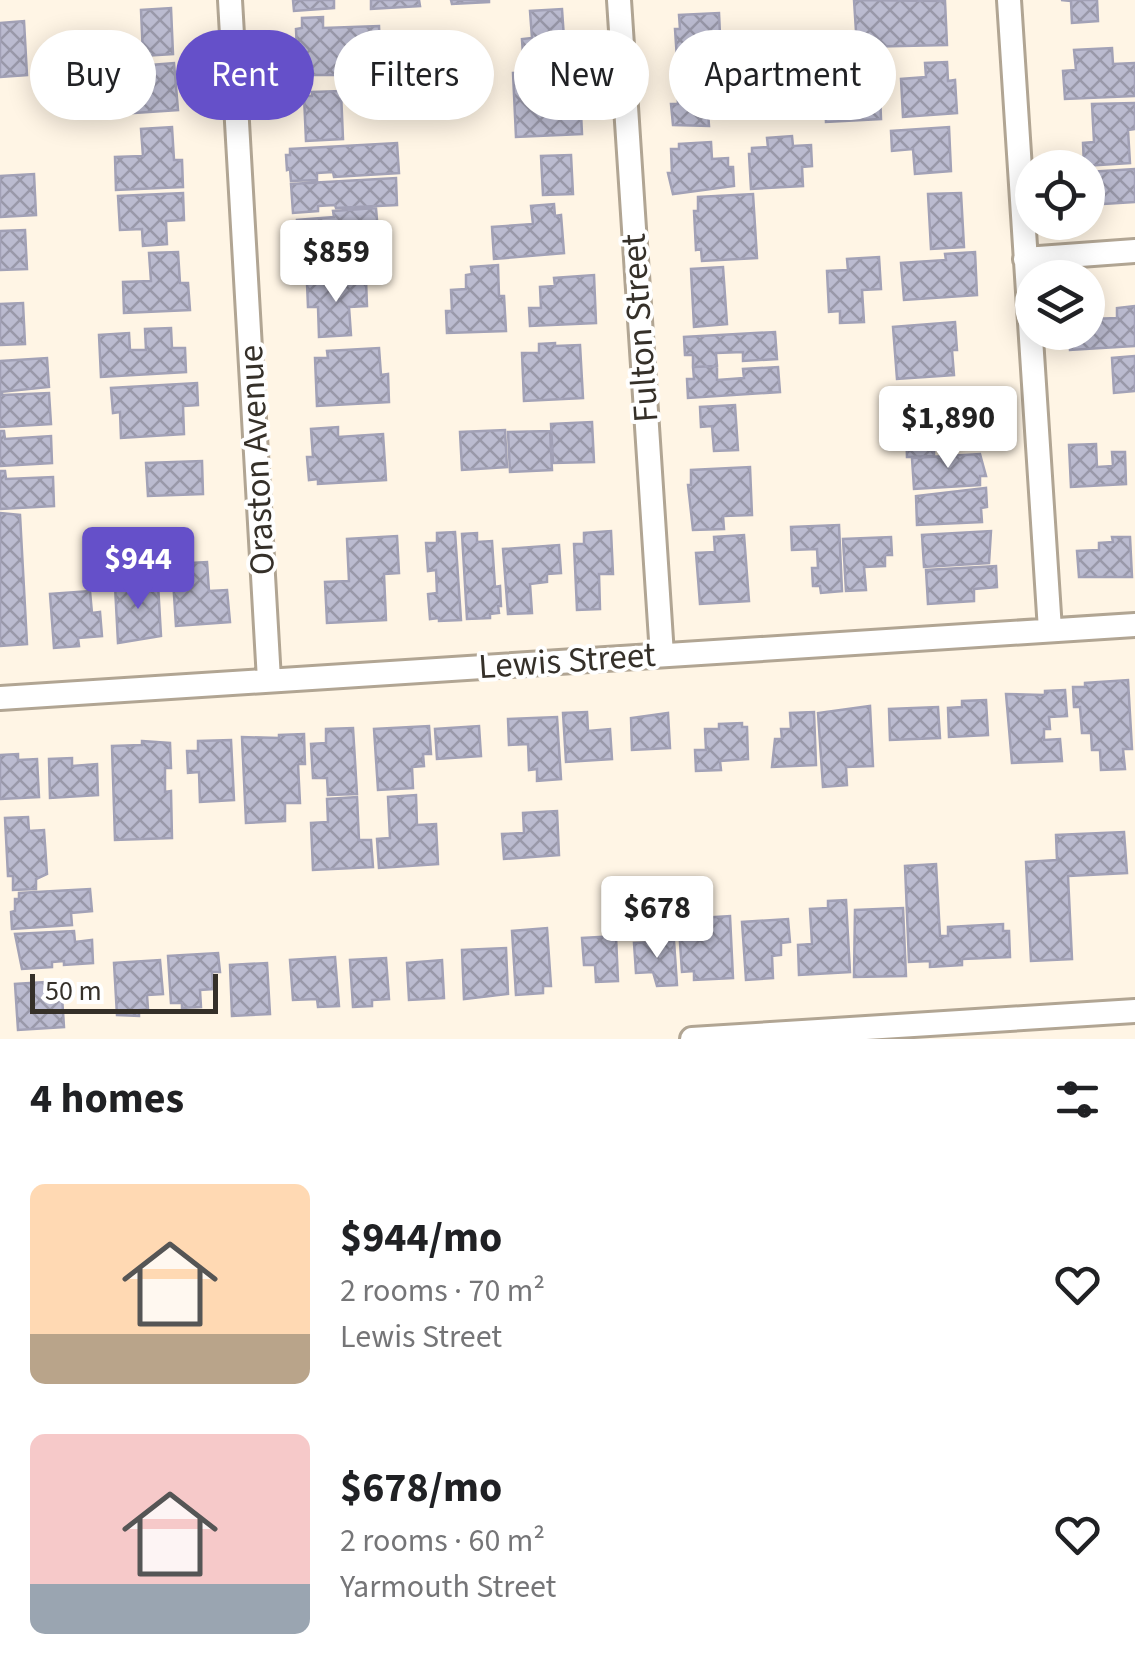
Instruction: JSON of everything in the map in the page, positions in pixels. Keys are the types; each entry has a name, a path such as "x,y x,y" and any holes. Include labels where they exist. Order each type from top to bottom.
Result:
{"street":[{"name":"Oraston Avenue","path":"230,0 270,680"},
{"name":"Fulton Street","path":"619,0 662,655"},
{"path":"1009,0 1050,630"},
{"path":"1024,259 1135,251"},
{"name":"Lewis Street","path":"0,698 1135,624"},
{"path":"692,1039 1050,1028 1135,1010"}],"building":[{"path":"293,0 334,0 334,8 294,11"},
{"path":"371,0 419,0 420,6 371,9"},
{"path":"451,0 489,0 489,2 452,4"},
{"path":"854,0 945,1 947,45 896,46 896,30 856,30"},
{"path":"1061,0 1097,0 1098,21 1072,23 1071,1"},
{"path":"171,8 173,54 156,55 156,30 142,30 141,10"},
{"path":"562,9 563,30 531,30 530,11"},
{"path":"719,13 720,30 675,30 680,29 679,15"},
{"path":"323,17 323,28 379,26 379,30 334,30 334,75 314,75 314,30 296,30 302,28 302,18"},
{"path":"24,21 27,75 0,77 0,23"},
{"path":"1112,48 1113,64 1135,63 1135,96 1065,99 1063,71 1076,70 1074,50"},
{"path":"947,62 948,81 955,80 957,113 903,117 901,79 926,77 925,63"},
{"path":"174,63 176,110 156,112 156,65"},
{"path":"334,91 334,120 342,120 343,139 306,141 305,120 314,120 314,92"},
{"path":"1135,103 1135,129 1128,130 1130,163 1105,165 1105,150 1083,150 1083,143 1094,142 1092,104"},
{"path":"515,120 581,120 582,134 516,137"},
{"path":"673,120 709,120 709,126 673,125"},
{"path":"172,127 174,160 182,160 183,187 116,190 115,157 143,156 141,129"},
{"path":"949,127 951,171 915,174 913,149 892,151 891,131"},
{"path":"792,136 793,146 811,145 812,166 802,167 803,186 751,189 752,148 768,147 767,138"},
{"path":"711,142 712,159 728,158 728,167 733,167 734,186 673,194 668,173 672,173 671,149 679,149 679,144"},
{"path":"397,143 399,173 334,177 333,172 317,173 317,180 291,181 290,169 287,170 286,155 290,155 290,149"},
{"path":"571,155 573,194 543,195 541,156"},
{"path":"1135,169 1135,202 1105,204 1105,171"},
{"path":"34,174 36,215 0,217 0,176"},
{"path":"396,178 397,205 318,206 318,211 293,213 291,184"},
{"path":"183,193 184,220 166,221 167,244 143,246 142,229 120,230 118,196"},
{"path":"961,193 964,247 931,249 928,194"},
{"path":"753,194 757,258 702,261 701,249 696,250 694,211 698,211 698,197"},
{"path":"554,204 555,216 561,215 564,253 494,259 492,227 533,224 531,206"},
{"path":"376,208 379,244 359,245 360,259 352,259 352,269 322,271 320,249 299,250 297,220 334,217 333,211"},
{"path":"25,230 27,269 0,270 0,231"},
{"path":"178,252 180,283 188,283 190,310 124,313 123,282 151,281 149,253"},
{"path":"975,252 977,295 904,300 901,263 946,260 945,254"},
{"path":"879,257 881,289 862,290 864,322 840,323 840,311 829,312 827,271 848,270 847,259"},
{"path":"498,265 506,331 447,333 446,311 452,311 451,290 466,289 466,275 472,274 471,267"},
{"path":"723,267 727,324 694,327 691,269"},
{"path":"594,275 596,323 530,326 529,308 541,308 540,287 555,286 554,278"},
{"path":"366,280 367,306 349,307 351,335 319,337 318,307 308,307 307,283"},
{"path":"23,303 25,344 0,345 0,304"},
{"path":"1135,306 1135,346 1105,348 1105,318 1117,318 1117,308"},
{"path":"955,322 954,375 897,379 893,327"},
{"path":"171,328 172,348 185,348 186,372 101,377 99,335 129,333 130,350 146,350 145,329"},
{"path":"775,332 777,359 743,361 743,352 716,353 717,366 693,367 693,355 685,355 684,337"},
{"path":"539,344 580,345 583,398 524,401 522,353 539,353"},
{"path":"379,348 381,375 388,374 389,402 317,406 315,358 328,358 327,351"},
{"path":"1135,356 1135,391 1114,393 1112,358"},
{"path":"47,358 49,387 0,392 0,361"},
{"path":"717,366 717,380 744,378 743,369 778,367 780,392 688,398 687,379 694,379 693,367"},
{"path":"197,383 198,405 183,406 184,434 121,438 120,412 113,413 111,388"},
{"path":"0,392 49,393 51,424 0,427"},
{"path":"965,404 966,425 972,425 973,448 934,449 934,456 907,457 906,422 912,422 911,407"},
{"path":"735,405 738,450 714,451 712,426 701,427 700,407"},
{"path":"592,422 594,462 553,463 551,424"},
{"path":"338,427 338,437 383,434 386,480 318,484 318,479 309,480 307,457 313,457 311,429"},
{"path":"505,430 507,467 462,470 460,432"},
{"path":"0,431 4,431 5,439 51,436 52,463 0,466"},
{"path":"550,431 552,470 510,472 508,432"},
{"path":"1096,444 1097,467 1113,466 1112,452 1125,452 1126,484 1071,487 1069,445"},
{"path":"980,454 986,476 980,476 980,485 914,489 912,458"},
{"path":"202,461 203,494 148,496 146,463"},
{"path":"750,467 752,515 723,516 724,529 693,530 688,485 691,470"},
{"path":"0,471 5,471 6,479 53,477 54,506 0,509"},
{"path":"986,488 987,507 981,508 982,522 917,525 916,496"},
{"path":"0,513 20,515 27,644 0,646"},
{"path":"839,525 842,591 821,593 820,586 813,586 812,568 818,568 817,549 792,550 791,527"},
{"path":"611,531 613,574 599,574 600,609 577,610 574,544 584,544 584,533"},
{"path":"991,531 989,563 924,567 922,535"},
{"path":"455,532 461,620 430,619 428,594 437,593 436,570 428,571 426,543 437,543 437,533"},
{"path":"477,533 477,542 492,541 495,587 500,586 501,606 499,613 490,614 490,618 467,619 462,534"},
{"path":"744,535 749,601 700,604 696,553 715,552 714,537"},
{"path":"397,536 399,573 384,574 386,620 327,623 325,582 349,581 347,539"},
{"path":"891,537 892,555 885,555 885,566 864,567 866,590 846,591 843,539"},
{"path":"1112,537 1130,537 1132,577 1079,577 1077,551 1099,550 1099,543 1113,542"},
{"path":"559,545 561,573 547,574 547,582 530,584 532,613 508,614 503,549"},
{"path":"207,562 209,591 227,590 230,622 176,626 172,564"},
{"path":"996,566 997,587 974,589 974,601 928,604 926,570"},
{"path":"158,584 161,636 118,643 115,586"},
{"path":"90,591 92,613 100,612 102,636 78,638 79,646 54,648 50,594"},
{"path":"1128,680 1132,749 1123,749 1125,769 1101,770 1100,750 1092,750 1091,733 1082,733 1080,707 1074,707 1073,687"},
{"path":"1065,690 1067,716 1049,717 1050,729 1044,729 1044,740 1060,739 1062,761 1012,763 1006,694 1045,695 1045,691"},
{"path":"986,700 988,735 949,737 948,708 962,707 962,701"},
{"path":"870,706 873,766 846,767 847,785 823,787 818,713"},
{"path":"938,707 940,738 890,740 889,709"},
{"path":"587,712 588,731 610,729 612,759 566,762 563,713"},
{"path":"814,712 816,765 772,767 775,739 782,739 781,729 791,729 790,713"},
{"path":"668,713 670,748 632,750 631,718"},
{"path":"557,717 561,779 537,781 537,769 529,770 528,744 509,745 508,719"},
{"path":"742,723 742,727 747,727 748,759 720,761 721,770 696,771 695,750 706,750 705,729"},
{"path":"429,726 431,754 423,754 424,766 412,767 413,788 378,790 374,729"},
{"path":"479,726 481,756 437,759 435,729"},
{"path":"353,728 357,794 328,795 327,778 313,778 311,744 326,743 326,729"},
{"path":"304,734 305,764 298,764 300,803 285,803 285,821 246,823 242,737"},
{"path":"231,740 234,800 200,802 199,772 188,773 187,751 198,751 198,741"},
{"path":"142,741 170,743 171,768 165,768 165,792 171,791 172,838 115,840 112,746 142,745"},
{"path":"18,754 18,760 37,759 39,797 0,799 0,755"},
{"path":"72,758 72,766 97,764 98,795 50,798 49,759"},
{"path":"416,795 417,825 436,824 438,864 379,868 377,839 390,838 388,797"},
{"path":"357,797 359,840 371,840 373,867 313,870 311,823 328,822 327,799"},
{"path":"557,811 559,855 504,859 502,834 524,833 523,813"},
{"path":"28,817 29,831 44,830 47,874 36,879 36,889 13,890 13,876 8,876 5,818"},
{"path":"1124,832 1127,873 1068,876 1072,959 1031,961 1026,862 1057,860 1056,835"},
{"path":"936,864 940,936 948,936 948,927 1003,924 1003,931 1009,931 1010,957 962,959 962,965 930,967 930,961 909,962 905,866"},
{"path":"90,889 92,911 71,913 72,925 12,929 11,912 15,911 19,893"},
{"path":"846,900 850,972 799,975 798,945 812,944 810,909 828,908 828,901"},
{"path":"903,908 906,976 854,977 855,910"},
{"path":"730,916 733,978 694,980 694,971 682,972 679,928 701,927 700,918"},
{"path":"788,919 790,942 781,943 781,955 772,956 773,978 746,980 742,922"},
{"path":"547,928 551,986 543,986 543,993 516,995 512,931"},
{"path":"74,931 75,942 92,940 93,963 52,962 52,967 22,969 15,934"},
{"path":"616,936 618,981 596,982 595,965 584,965 582,938"},
{"path":"674,941 677,985 657,986 653,972 636,973 634,943"},
{"path":"506,948 508,994 464,999 462,950"},
{"path":"218,953 220,972 212,972 213,989 200,990 201,1007 182,1008 182,1003 171,1003 168,956"},
{"path":"335,957 339,1006 318,1007 317,999 293,1000 290,960"},
{"path":"386,958 389,999 372,1000 372,1006 353,1007 350,960"},
{"path":"160,960 163,994 147,995 148,1009 139,1010 139,1016 117,1015 114,963"},
{"path":"442,960 444,998 409,1000 407,963"},
{"path":"267,963 270,1014 232,1016 230,965"},
{"path":"61,981 64,1027 18,1030 15,984"}]}
